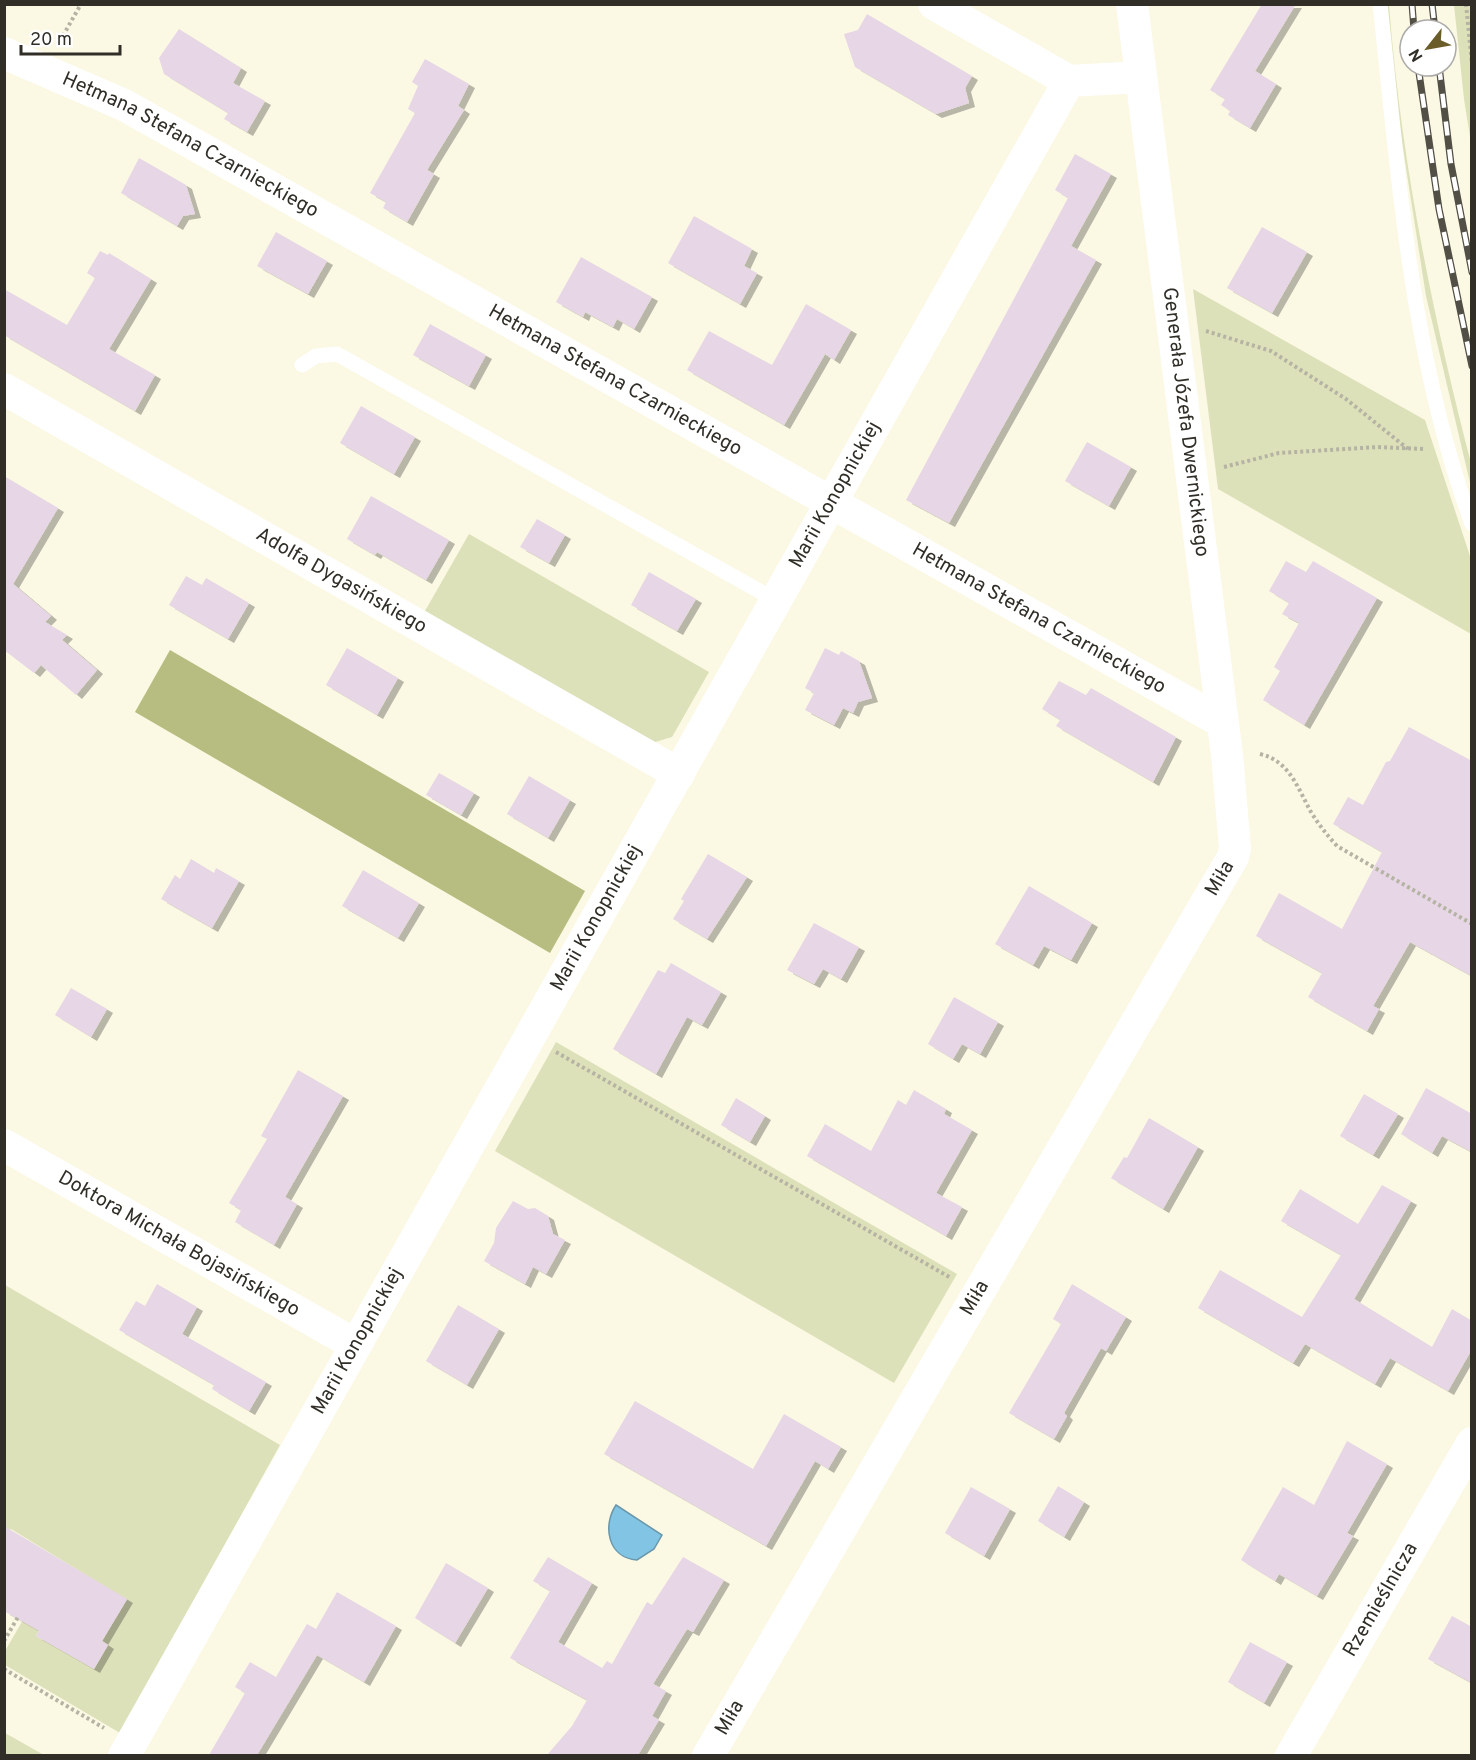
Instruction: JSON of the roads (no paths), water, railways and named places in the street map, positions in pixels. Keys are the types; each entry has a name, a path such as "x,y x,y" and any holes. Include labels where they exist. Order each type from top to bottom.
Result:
{"street":[{"path":"934,4 1069,81 1141,77"},
{"name":"Generała Józefa Dwernickiego","path":"1132,4 1236,839"},
{"name":"Hetmana Stefana Czarnieckiego","path":"4,53 124,105 1222,722"},
{"name":"Marii Konopnickiej","path":"124,1755 1069,81"},
{"name":"Adolfa Dygasińskiego","path":"4,389 679,774"},
{"name":"Miła","path":"708,1755 1233,857 1236,839"},
{"name":"Doktora Michała Bojasińskiego","path":"4,1145 354,1344"},
{"name":"Rzemieślnicza","path":"1291,1755 1472,1443"}],"lane":[{"path":"1380,4 1409,268 1446,450 1472,524"},
{"path":"302,365 316,356 337,354 777,601"}],"water":[{"path":"616,1505 662,1535 654,1549 637,1560 620,1554 610,1540 609,1522"}],"railway":[{"path":"1412,4 1413,18"},
{"path":"1432,4 1434,18"},
{"path":"1420,78 1439,209 1472,366"},
{"path":"1440,78 1451,164 1472,272"}]}
